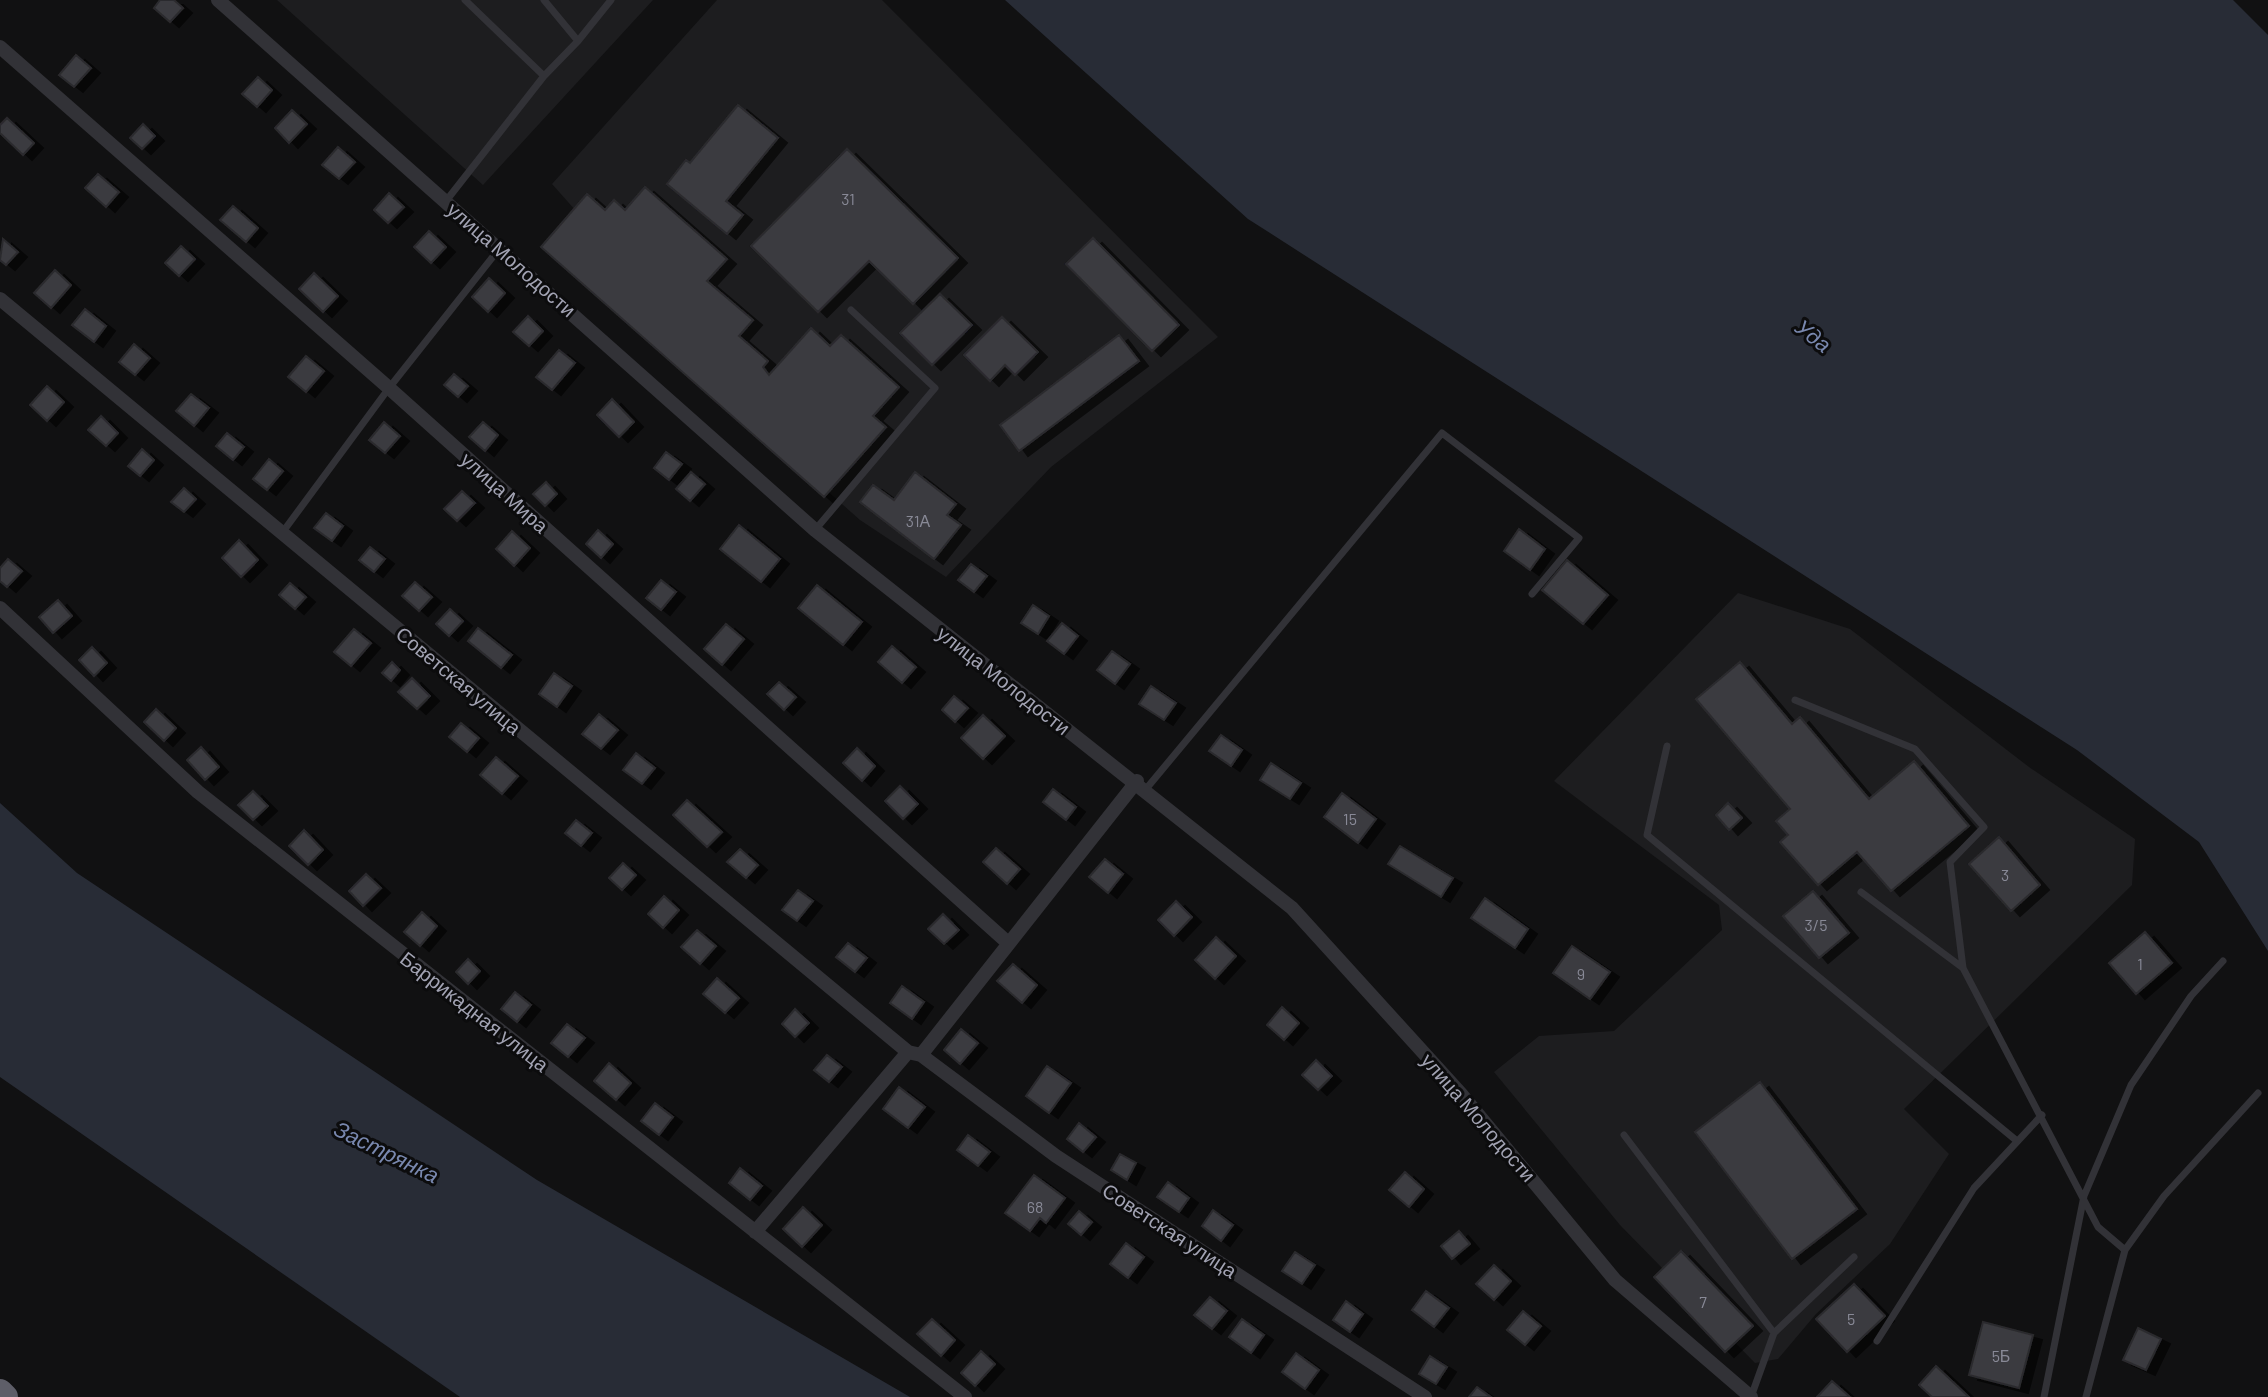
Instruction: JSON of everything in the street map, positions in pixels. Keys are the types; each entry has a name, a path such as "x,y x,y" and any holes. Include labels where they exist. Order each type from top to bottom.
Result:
{"highway":[{"path":"0,1392 5,1397"}],"street":[{"name":"улица Молодости","path":"218,0 815,530 1033,705 1142,785 1292,908 1461,1094 1615,1280 1751,1397"},
{"name":"улица Мира","path":"0,47 389,388 1007,942"},
{"name":"Советская улица","path":"0,299 914,1053 1056,1156 1425,1397"},
{"name":"Баррикадная улица","path":"0,608 198,792 965,1397"},
{"path":"755,1232 914,1053 1142,785"}],"lane":[{"path":"465,0 544,76"},
{"path":"544,0 578,41"},
{"path":"446,201 544,76 611,0"},
{"path":"282,533 389,388 500,248"},
{"path":"815,530 935,388 851,310"},
{"path":"1142,785 1442,433 1579,538 1532,594"},
{"path":"1795,700 1915,749 1984,827 1950,862 1963,968 2098,1227 2125,1250"},
{"path":"1667,746 1647,835 2017,1141"},
{"path":"1861,892 1963,968"},
{"path":"2044,1397 2084,1196 2131,1085 2191,996 2223,961"},
{"path":"2086,1397 2125,1250 2164,1196 2258,1093"},
{"path":"1877,1341 1974,1188 2042,1115"},
{"path":"1624,1135 1774,1333"},
{"path":"1751,1397 1774,1333 1854,1257"}],"shaded area":[{"path":"277,0 653,0 483,185"},
{"path":"717,0 882,0 1218,337 1051,467 946,577 860,520 816,481 552,184"},
{"path":"1738,593 1850,629 2029,767 2135,839 2132,885 1904,1109 1949,1154 1890,1244 1816,1314 1778,1359 1755,1363 1620,1225 1494,1072 1539,1036 1614,1031 1722,930 1719,905 1554,781"}],"water":[{"name":"Уда","path":"1005,0 2233,0 2268,35 2268,951 2199,842 2077,750 1248,219"},
{"name":"Застрянка","path":"0,803 77,873 537,1180 910,1397 460,1397 0,1077"}],"building":[{"path":"160,0 174,0 183,8 170,22 154,8"},
{"path":"76,55 91,68 74,87 59,75"},
{"path":"258,77 272,90 257,107 242,94"},
{"path":"738,105 778,138 726,201 743,215 727,234 667,184 686,160 690,163"},
{"path":"292,110 307,124 289,143 275,128"},
{"path":"7,118 34,143 23,155 0,133 0,125"},
{"path":"143,124 155,136 142,149 130,138"},
{"path":"338,147 355,162 339,179 322,165"},
{"path":"847,149 958,258 913,304 869,261 818,312 751,246"},
{"path":"98,174 119,192 106,207 85,188"},
{"path":"645,187 727,259 707,281 753,320 739,336 768,361 763,367 769,375 811,328 830,346 841,335 899,387 873,416 886,427 824,497 541,247 587,194 605,210 614,200 625,210"},
{"path":"389,193 404,207 388,223 374,210"},
{"path":"233,206 258,228 246,242 220,220"},
{"path":"429,231 446,247 431,263 414,247"},
{"path":"1093,238 1179,325 1152,351 1066,264"},
{"path":"3,239 18,252 6,265 0,260"},
{"path":"181,246 195,259 179,276 165,263"},
{"path":"55,270 71,285 51,308 34,293"},
{"path":"314,273 338,296 323,312 299,289"},
{"path":"489,278 505,293 488,312 472,297"},
{"path":"940,294 972,325 932,365 900,333"},
{"path":"85,309 106,326 94,342 72,325"},
{"path":"528,316 543,331 529,346 513,332"},
{"path":"1002,317 1038,352 1015,375 1005,365 990,381 964,355"},
{"path":"1119,335 1139,361 1019,451 1000,425"},
{"path":"134,344 150,358 135,375 119,362"},
{"path":"559,350 575,363 552,390 536,377"},
{"path":"306,356 324,371 306,392 288,377"},
{"path":"454,374 468,386 458,397 444,385"},
{"path":"47,386 64,402 47,421 30,405"},
{"path":"191,394 209,408 194,426 176,411"},
{"path":"612,399 634,422 619,437 597,415"},
{"path":"101,416 118,433 106,446 88,430"},
{"path":"384,422 400,436 385,453 369,440"},
{"path":"483,422 498,435 485,451 469,437"},
{"path":"227,433 244,447 233,460 216,446"},
{"path":"142,449 154,460 140,476 128,466"},
{"path":"666,452 682,464 669,480 654,468"},
{"path":"269,459 283,471 267,490 253,479"},
{"path":"691,472 705,484 690,501 676,489"},
{"path":"915,472 956,504 947,515 961,525 934,559 860,502 873,485 894,500"},
{"path":"546,482 557,494 545,506 533,494"},
{"path":"184,488 196,499 184,512 171,502"},
{"path":"462,491 475,503 457,521 444,509"},
{"path":"326,513 343,526 332,541 314,528"},
{"path":"739,525 780,559 761,582 720,549"},
{"path":"1519,529 1545,549 1530,570 1504,551"},
{"path":"598,530 613,544 601,558 586,544"},
{"path":"512,531 530,548 514,566 496,549"},
{"path":"239,540 258,560 241,577 222,558"},
{"path":"370,547 385,559 374,572 359,560"},
{"path":"8,559 22,571 7,587 0,581 0,568"},
{"path":"1567,560 1608,595 1583,624 1542,590"},
{"path":"971,564 987,576 974,592 958,580"},
{"path":"661,580 676,592 661,610 646,598"},
{"path":"415,582 432,597 419,611 402,596"},
{"path":"290,583 306,597 295,609 279,595"},
{"path":"817,585 862,622 843,645 798,608"},
{"path":"58,600 72,616 53,633 39,617"},
{"path":"1033,605 1049,616 1038,634 1021,623"},
{"path":"450,609 463,621 449,636 436,624"},
{"path":"1062,623 1078,636 1064,654 1047,641"},
{"path":"726,624 744,639 722,665 704,649"},
{"path":"478,628 512,655 501,668 468,641"},
{"path":"354,629 371,643 351,666 334,652"},
{"path":"892,646 916,667 902,683 878,662"},
{"path":"92,647 107,663 94,676 79,660"},
{"path":"1112,651 1130,664 1115,684 1097,670"},
{"path":"392,662 400,670 391,681 382,673"},
{"path":"1740,662 1792,724 1800,717 1869,799 1914,761 1969,826 1891,891 1857,852 1818,885 1780,842 1788,835 1776,821 1790,809 1696,699"},
{"path":"554,673 572,686 557,707 539,694"},
{"path":"412,678 430,696 417,709 398,692"},
{"path":"779,682 796,697 784,710 767,694"},
{"path":"1151,686 1176,703 1164,720 1139,704"},
{"path":"954,696 968,708 955,722 942,710"},
{"path":"156,709 176,728 164,741 144,722"},
{"path":"599,714 618,730 601,749 582,734"},
{"path":"983,715 1005,736 983,759 961,738"},
{"path":"461,723 479,738 467,752 449,737"},
{"path":"1221,735 1242,750 1231,766 1209,751"},
{"path":"201,747 219,767 205,780 187,760"},
{"path":"857,748 875,766 862,781 843,763"},
{"path":"636,753 655,768 642,784 623,770"},
{"path":"496,757 518,776 502,794 480,775"},
{"path":"1271,763 1301,783 1290,799 1260,780"},
{"path":"900,786 918,804 903,819 885,801"},
{"path":"1053,789 1076,807 1066,820 1043,802"},
{"path":"253,791 268,806 253,820 238,805"},
{"path":"1342,793 1376,819 1358,843 1324,817"},
{"path":"687,800 722,832 707,847 673,815"},
{"path":"1728,803 1742,818 1729,830 1716,815"},
{"path":"576,820 592,833 581,846 565,833"},
{"path":"304,830 323,850 308,865 289,846"},
{"path":"1999,837 2040,885 2011,911 1969,864"},
{"path":"1400,846 1453,878 1441,897 1388,864"},
{"path":"996,848 1020,869 1007,884 983,862"},
{"path":"740,849 758,865 746,878 727,862"},
{"path":"1105,859 1123,874 1108,893 1089,877"},
{"path":"623,863 636,875 622,890 609,878"},
{"path":"366,874 381,888 363,906 349,891"},
{"path":"798,890 813,901 797,921 782,910"},
{"path":"1813,891 1849,933 1819,958 1783,916"},
{"path":"664,896 679,910 663,928 648,914"},
{"path":"1485,898 1528,929 1515,948 1471,918"},
{"path":"1176,901 1192,917 1174,936 1158,920"},
{"path":"422,912 437,926 420,946 404,932"},
{"path":"943,914 959,930 944,944 928,929"},
{"path":"697,930 716,946 700,964 681,947"},
{"path":"2145,932 2172,963 2136,994 2109,963"},
{"path":"1216,937 1236,956 1215,979 1195,960"},
{"path":"848,943 867,958 855,972 836,957"},
{"path":"1572,946 1610,972 1590,999 1553,973"},
{"path":"468,959 480,971 468,984 456,972"},
{"path":"1013,964 1037,985 1022,1003 997,981"},
{"path":"717,978 739,998 725,1013 703,994"},
{"path":"902,986 924,1002 912,1019 890,1003"},
{"path":"515,992 531,1005 517,1022 501,1009"},
{"path":"1282,1007 1299,1023 1284,1040 1267,1025"},
{"path":"795,1009 809,1023 795,1037 782,1024"},
{"path":"567,1024 585,1038 568,1057 551,1043"},
{"path":"961,1029 978,1043 960,1064 944,1050"},
{"path":"827,1055 842,1067 829,1082 814,1070"},
{"path":"1316,1060 1332,1076 1318,1090 1302,1075"},
{"path":"609,1063 631,1083 616,1100 594,1081"},
{"path":"1047,1066 1071,1083 1049,1113 1026,1096"},
{"path":"1760,1082 1857,1209 1792,1259 1695,1132"},
{"path":"899,1087 925,1107 908,1128 883,1109"},
{"path":"655,1103 673,1117 659,1135 641,1121"},
{"path":"1079,1123 1096,1137 1083,1152 1067,1139"},
{"path":"968,1135 990,1152 978,1166 957,1150"},
{"path":"1120,1154 1136,1163 1127,1180 1111,1170"},
{"path":"740,1168 762,1186 750,1200 729,1183"},
{"path":"1405,1172 1424,1189 1409,1207 1389,1190"},
{"path":"1034,1175 1065,1198 1046,1223 1040,1218 1030,1231 1005,1213"},
{"path":"1168,1182 1189,1198 1179,1212 1157,1197"},
{"path":"803,1207 822,1225 802,1247 783,1229"},
{"path":"1213,1210 1233,1225 1221,1241 1202,1226"},
{"path":"1079,1211 1092,1222 1081,1235 1068,1224"},
{"path":"1459,1231 1470,1244 1452,1259 1441,1246"},
{"path":"1126,1243 1144,1257 1128,1278 1110,1264"},
{"path":"1681,1251 1753,1326 1725,1352 1654,1277"},
{"path":"1295,1252 1315,1265 1302,1284 1282,1271"},
{"path":"1494,1265 1511,1281 1494,1300 1476,1284"},
{"path":"1854,1284 1885,1316 1847,1352 1816,1319"},
{"path":"1426,1291 1449,1308 1434,1327 1412,1310"},
{"path":"1210,1297 1227,1311 1212,1329 1194,1315"},
{"path":"1346,1301 1363,1314 1350,1332 1333,1320"},
{"path":"1523,1311 1541,1326 1525,1345 1507,1330"},
{"path":"932,1319 955,1340 941,1356 917,1334"},
{"path":"1242,1319 1264,1335 1251,1353 1229,1337"},
{"path":"1983,1322 2033,1335 2019,1388 1969,1375"},
{"path":"2138,1328 2161,1339 2146,1370 2123,1360"},
{"path":"981,1351 995,1364 975,1386 961,1373"},
{"path":"1296,1353 1319,1370 1305,1389 1282,1372"},
{"path":"1430,1356 1447,1367 1436,1384 1419,1374"},
{"path":"1936,1366 1969,1397 1932,1397 1919,1385"},
{"path":"1832,1381 1850,1397 1817,1397"},
{"path":"1477,1387 1491,1397 1469,1397"}]}
